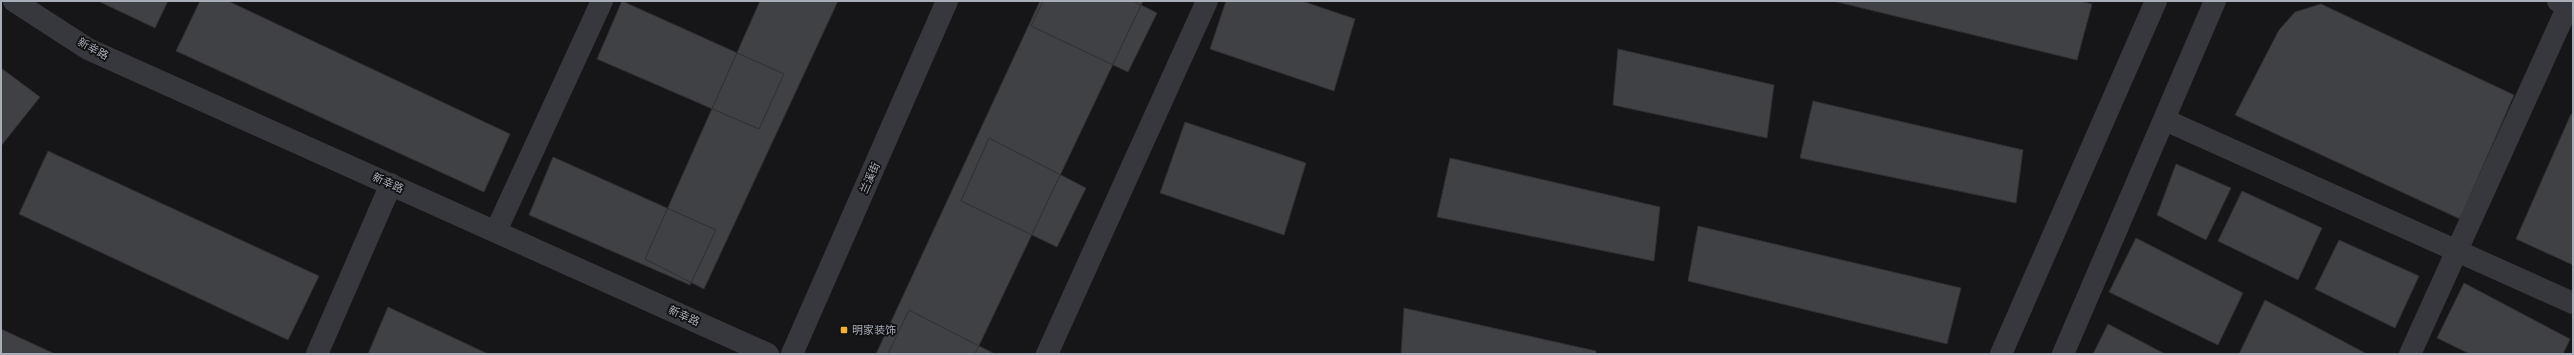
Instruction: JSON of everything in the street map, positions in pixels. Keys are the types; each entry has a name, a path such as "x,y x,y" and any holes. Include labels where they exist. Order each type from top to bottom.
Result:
{"street":[{"name":"新幸路","path":"14,1 88,49 768,354"},
{"path":"496,231 602,1"},
{"name":"兰溪街","path":"792,354 947,1"},
{"path":"1047,354 1207,1"},
{"path":"2001,354 2156,1"},
{"path":"2063,354 2215,1"},
{"path":"2410,354 2566,5"},
{"path":"2165,120 2573,303"},
{"path":"316,354 391,184"}],"building":[{"path":"98,1 168,1 155,28"},
{"path":"200,1 228,1 510,134 484,192 176,51"},
{"path":"622,1 784,74 759,129 597,59"},
{"path":"760,1 838,1 704,289 645,259"},
{"path":"1040,1 1143,1 975,354 876,354"},
{"path":"1043,1 1133,1 1157,13 1128,72 1031,26"},
{"path":"1226,1 1302,1 1355,19 1334,91 1210,49"},
{"path":"1833,1 2080,1 2092,4 2077,60"},
{"path":"2321,4 2514,95 2460,219 2235,115 2279,30 2295,12"},
{"path":"1618,49 1774,85 1767,138 1613,105"},
{"path":"1,68 40,97 1,146"},
{"path":"1813,101 2023,150 2016,203 1800,158"},
{"path":"2571,114 2573,115 2573,265 2516,239"},
{"path":"1185,122 1306,163 1284,235 1160,193"},
{"path":"989,138 1086,188 1057,247 961,201"},
{"path":"48,151 319,276 288,340 19,214"},
{"path":"553,157 716,230 690,285 529,215"},
{"path":"1450,158 1660,207 1654,261 1437,217"},
{"path":"2176,164 2231,188 2206,240 2157,215"},
{"path":"2242,191 2322,228 2298,280 2218,241"},
{"path":"1698,226 1961,288 1947,344 1688,281"},
{"path":"2136,238 2243,293 2218,345 2109,292"},
{"path":"2339,240 2419,276 2395,328 2315,289"},
{"path":"2464,283 2570,339 2563,354 2470,354 2437,338"},
{"path":"2265,300 2367,354 2239,354"},
{"path":"388,307 488,354 368,354"},
{"path":"1404,308 1596,351 1596,354 1401,354"},
{"path":"909,310 975,344 995,354 888,354"},
{"path":"2108,324 2165,354 2093,354"},
{"path":"1,329 55,354 1,354"}],"place":[{"name":"明家装饰","path":"844,330"}]}
